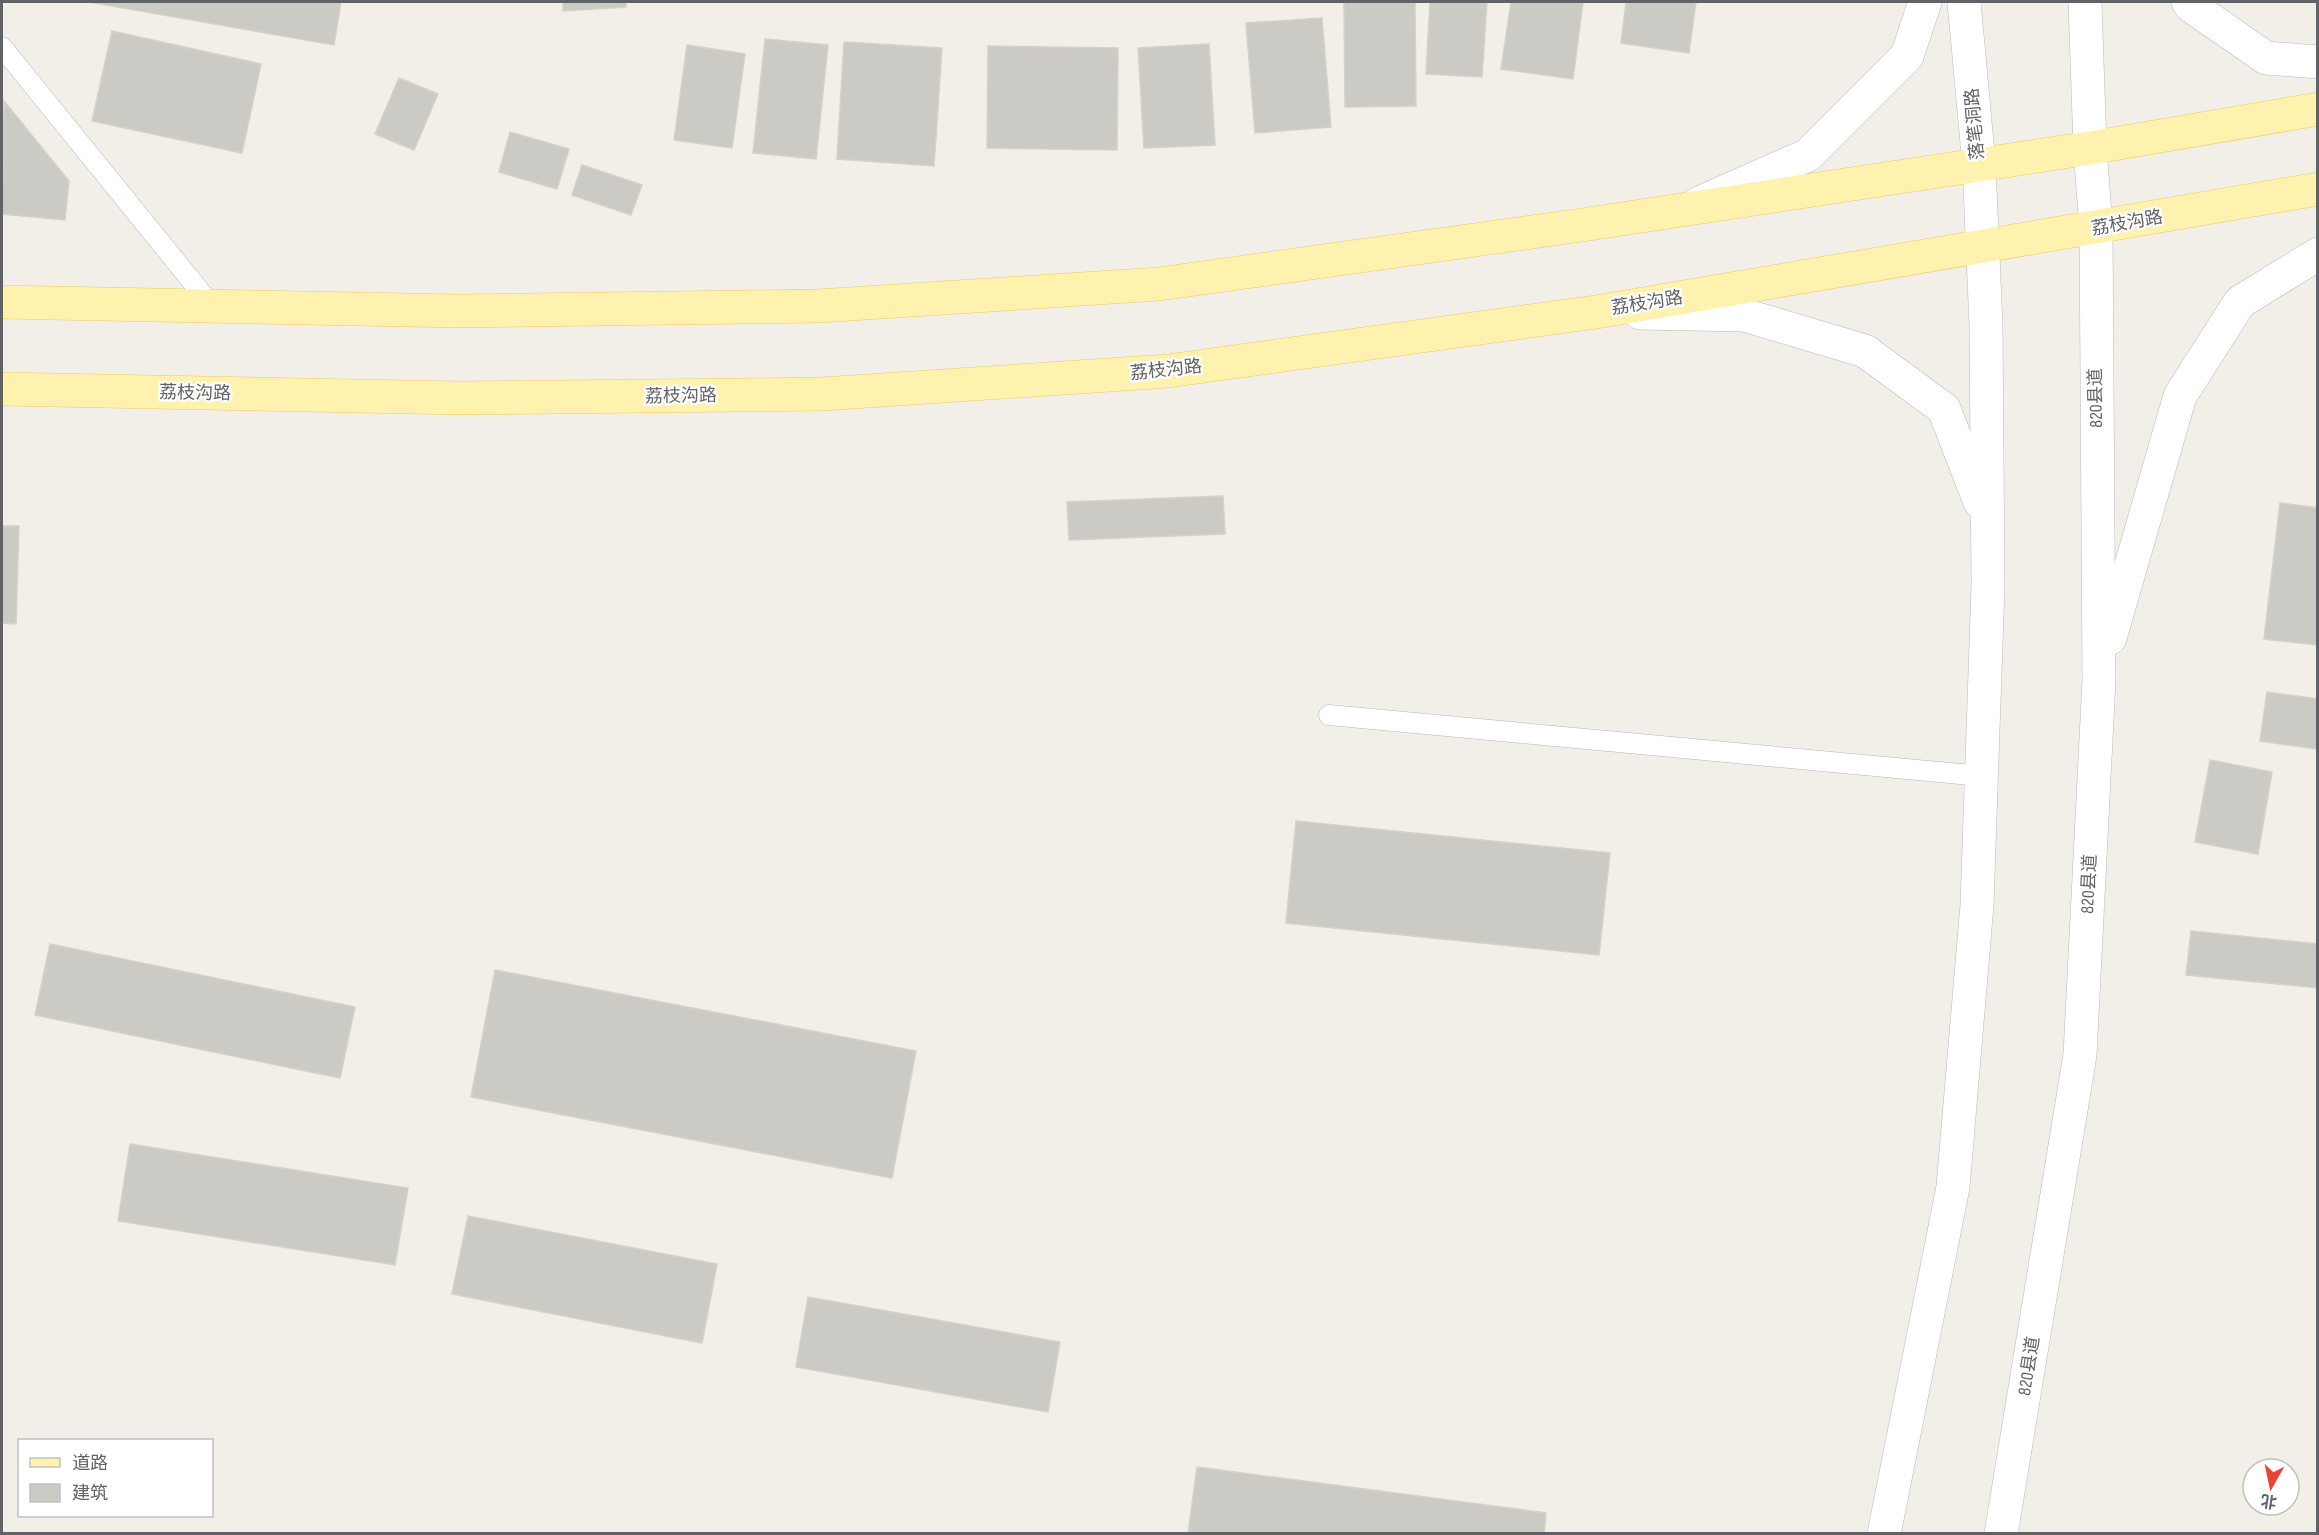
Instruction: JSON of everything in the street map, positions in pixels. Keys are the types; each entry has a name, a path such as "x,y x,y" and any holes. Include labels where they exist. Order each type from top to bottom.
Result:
{"main road":[{"path":"1682,210 1808,155 1907,56 1925,2"},
{"name":"落笔洞路","path":"1964,2 1979,165 1982,248"},
{"path":"2085,2 2090,148 2096,228"},
{"path":"2188,2 2266,58 2318,62"},
{"path":"2,302 461,311 818,306 1159,284 1682,210 2090,148 2318,109"},
{"name":"荔枝沟路","path":"2,389 460,398 822,394 1168,371 1596,312 2318,189"},
{"name":"820县道","path":"2001,1533 2080,1055 2099,680 2096,228"},
{"path":"1884,1533 1953,1187 1977,905 1988,521 1986,325 1982,248"},
{"path":"2099,680 2124,582 2180,396 2240,302 2318,254"},
{"path":"1596,312 1744,315 1865,351 1944,409 1988,521"}],"lane":[{"path":"2,47 212,306"},
{"path":"1329,715 1982,776"}],"building":[{"path":"89,2 341,2 334,45"},
{"path":"563,2 626,2 626,7 563,11"},
{"path":"1344,2 1415,2 1416,106 1345,107"},
{"path":"1430,2 1487,2 1482,77 1426,74"},
{"path":"1511,2 1583,2 1573,79 1501,69"},
{"path":"1626,2 1696,2 1689,53 1621,43"},
{"path":"1322,18 1331,127 1255,133 1246,23"},
{"path":"112,31 261,64 242,153 92,121"},
{"path":"765,39 828,45 816,159 753,153"},
{"path":"844,42 942,48 934,166 837,159"},
{"path":"1209,44 1215,145 1144,148 1138,48"},
{"path":"687,45 745,54 732,148 674,140"},
{"path":"988,46 1118,48 1117,150 987,148"},
{"path":"399,78 438,94 414,150 375,134"},
{"path":"4,101 69,181 65,220 2,214"},
{"path":"510,132 569,149 557,189 499,172"},
{"path":"582,165 642,185 631,215 572,195"},
{"path":"1223,496 1225,534 1069,540 1067,502"},
{"path":"2280,503 2318,508 2318,645 2264,639"},
{"path":"2,526 19,526 16,624 2,623"},
{"path":"2267,692 2318,699 2317,749 2260,741"},
{"path":"2210,760 2272,772 2258,854 2195,842"},
{"path":"1296,821 1610,853 1599,955 1286,923"},
{"path":"2191,931 2318,944 2318,988 2186,975"},
{"path":"50,944 355,1007 340,1078 35,1015"},
{"path":"495,970 916,1051 892,1178 471,1097"},
{"path":"130,1144 408,1188 395,1265 118,1221"},
{"path":"468,1216 717,1264 702,1343 452,1294"},
{"path":"808,1297 1060,1342 1048,1412 796,1367"},
{"path":"1197,1467 1546,1513 1544,1534 1188,1534"}]}
